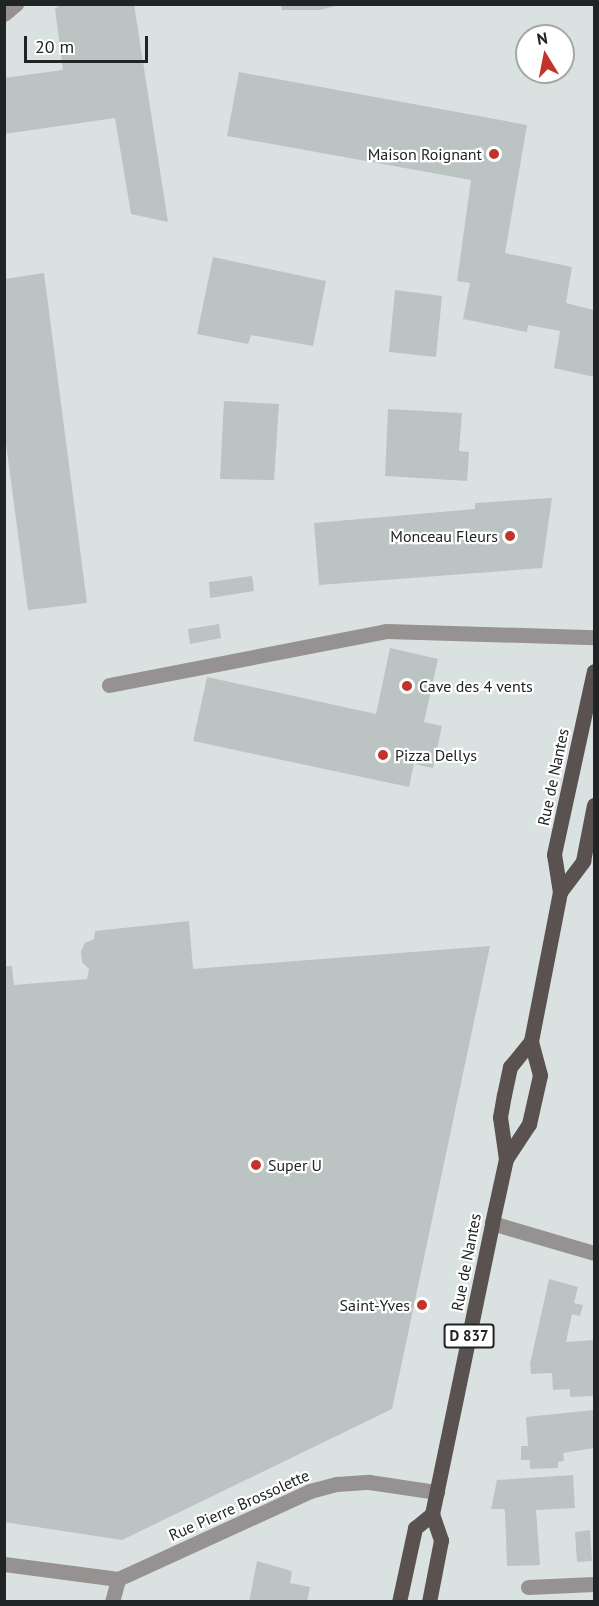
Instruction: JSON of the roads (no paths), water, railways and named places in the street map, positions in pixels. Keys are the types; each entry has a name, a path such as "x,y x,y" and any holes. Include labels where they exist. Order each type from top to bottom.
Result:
{"main road":[{"name":"Rue de Nantes","path":"506,1159 530,1124 540,1075 531,1041 560,892 554,854 594,671"},
{"name":"Rue de Nantes","path":"560,892 583,861 594,806"},
{"name":"Rue de Nantes","path":"429,1602 441,1540 432,1514 506,1159 500,1117 504,1095 510,1067 531,1041"},
{"name":"Rue de Nantes","path":"399,1602 415,1528 432,1514"}],"street":[{"path":"4,14 16,4"},
{"path":"109,685 386,631 594,637"},
{"path":"492,1223 594,1253"},
{"name":"Rue Pierre Brossolette","path":"118,1579 310,1491 337,1484 369,1482 437,1492"},
{"path":"4,1564 118,1579 112,1602"},
{"path":"528,1587 594,1584"}],"place":[{"name":"Maison Roignant","path":"494,154"},
{"name":"Monceau Fleurs","path":"510,536"},
{"name":"Cave des 4 vents","path":"407,686"},
{"name":"Pizza Dellys","path":"383,755"},
{"name":"Super U","path":"256,1165"},
{"name":"Saint-Yves","path":"422,1305"}]}
